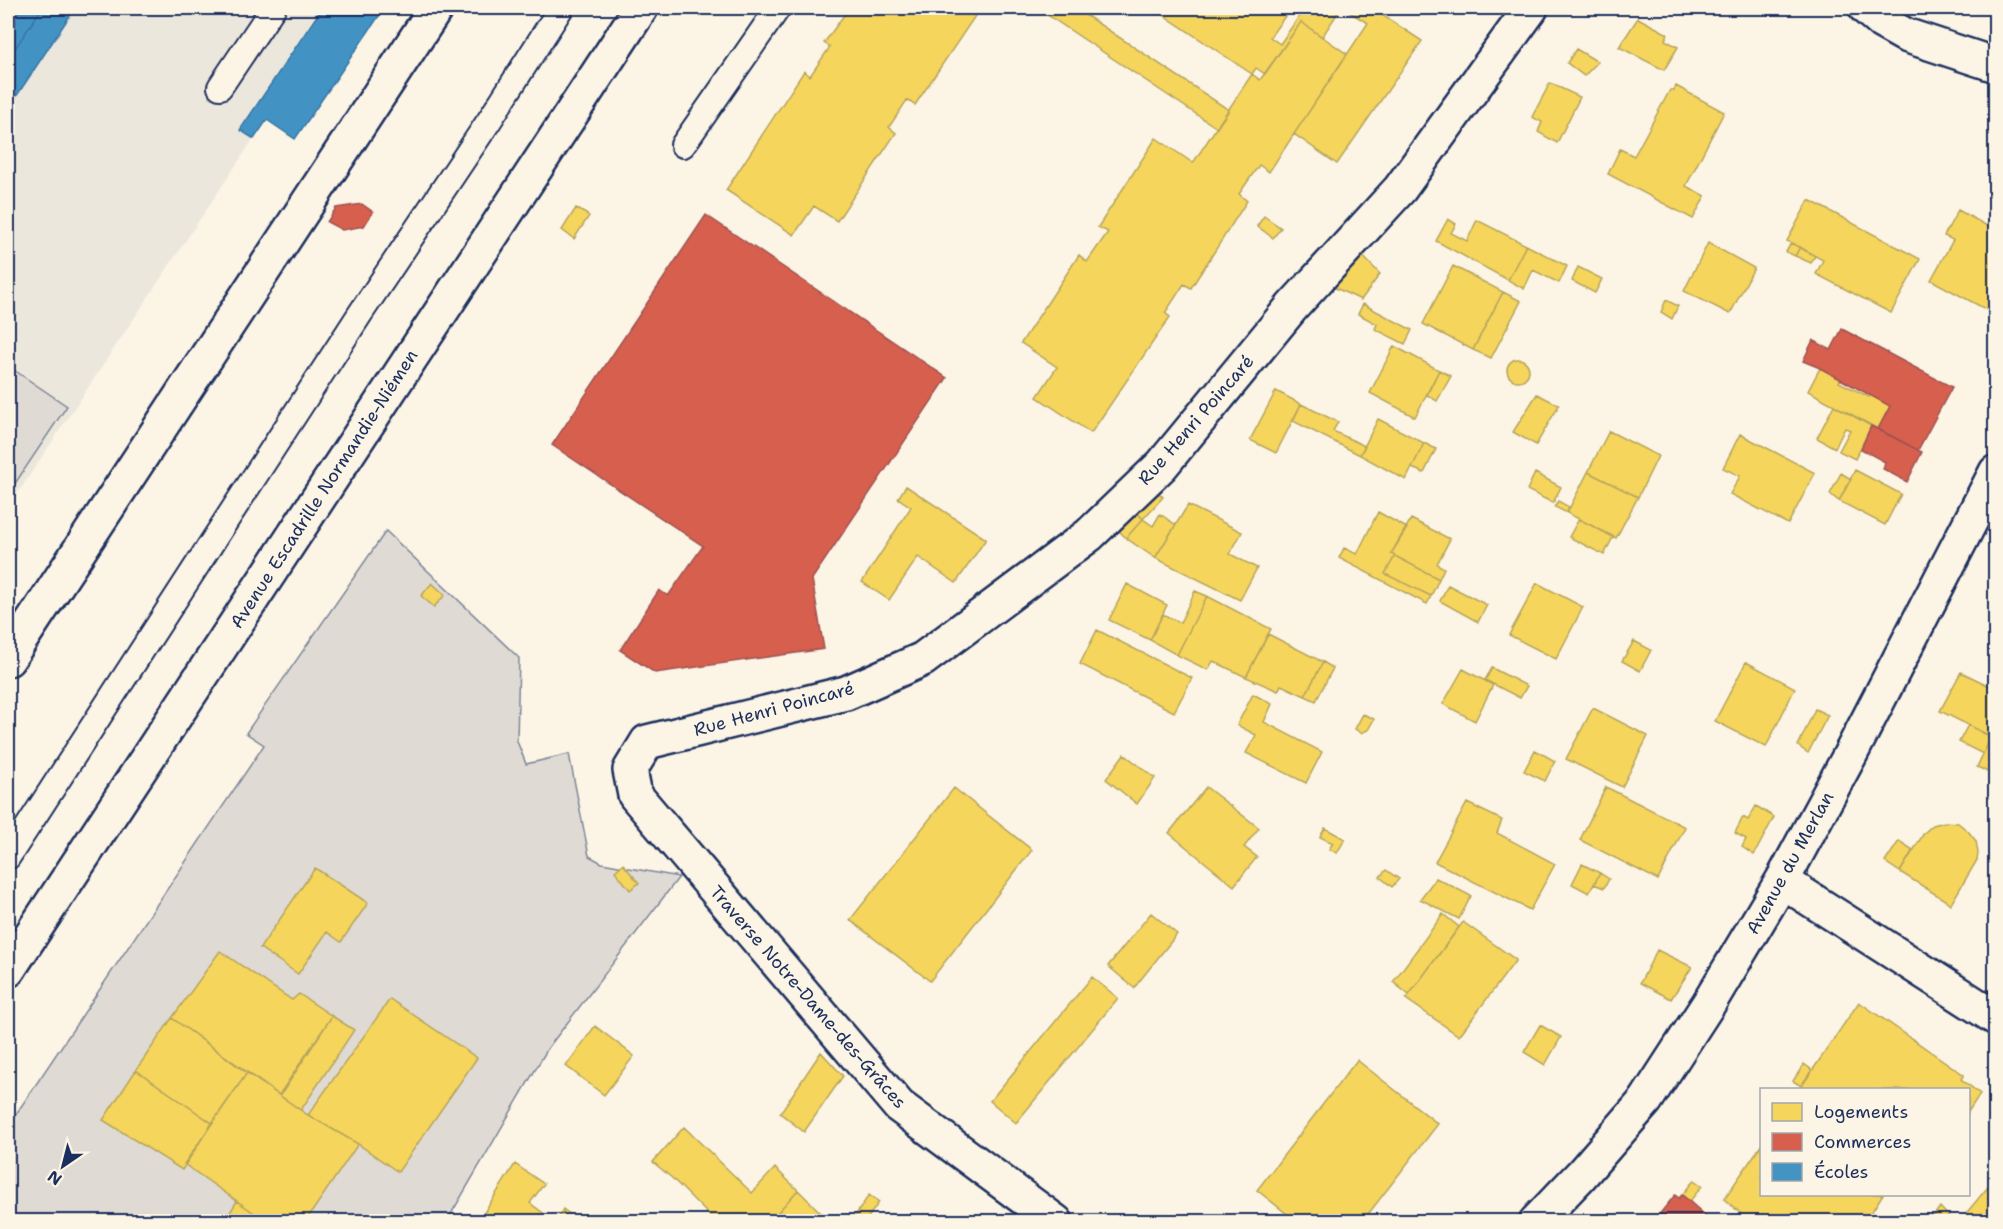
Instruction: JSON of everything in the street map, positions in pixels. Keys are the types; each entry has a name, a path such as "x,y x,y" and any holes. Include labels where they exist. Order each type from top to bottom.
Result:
{"street":[{"path":"8,659 436,8"},
{"name":"Avenue Escadrille Normandie-Niémen","path":"8,970 641,8"},
{"name":"Rue Henri Poincaré","path":"635,795 630,770 647,742 846,693 924,659 1089,535 1162,465 1292,307 1400,189 1531,8"},
{"path":"1866,8 1882,22 1905,35 1995,65"},
{"name":"Avenue du Merlan","path":"1536,1221 1581,1175 1646,1100 1709,1003 1782,881 1850,755 1995,472"},
{"name":"Traverse Notre-Dame-des-Grâces","path":"635,795 899,1106 1056,1221"},
{"path":"1782,881 1995,1018"}],"lane":[{"path":"220,87 273,8"},
{"path":"8,857 561,8"},
{"path":"683,145 778,8"}],"shaded area":[{"path":"8,8 385,8 295,139 266,120 8,508"},
{"path":"8,366 67,406 8,494"},
{"path":"386,531 519,658 517,741 526,764 569,754 589,856 602,863 679,877 548,1048 447,1221 8,1222 8,1126 264,745 246,733"}],"building: Logements":[{"path":"849,8 964,8 975,16 915,105 907,100 889,127 896,133 837,221 814,206 794,235 726,190 804,71 810,76 830,47 824,43"},
{"path":"1037,8 1075,8 1229,110 1217,128"},
{"path":"1153,8 1281,8 1288,12 1270,37 1280,44 1305,8 1341,8 1322,37 1301,22 1265,74 1256,68 1252,74"},
{"path":"1342,8 1378,8 1376,11 1422,41 1337,164 1294,134 1368,23"},
{"path":"1638,18 1668,34 1665,40 1678,47 1664,70 1619,47"},
{"path":"1301,22 1347,54 1269,172 1259,165 1239,194 1247,201 1191,288 1184,284 1165,313 1170,317 1091,433 1037,397 1057,367 1021,343 1079,255 1087,262 1108,232 1098,227 1156,138 1193,163 1252,74 1260,80"},
{"path":"1576,49 1598,62 1584,76 1567,63"},
{"path":"1550,83 1580,97 1557,143 1538,132 1542,122 1532,117"},
{"path":"1676,86 1724,112 1686,186 1705,196 1693,219 1608,174 1620,149 1634,156 1670,90 1674,90"},
{"path":"1809,200 1920,259 1891,313 1816,274 1823,260 1787,241"},
{"path":"576,208 589,216 574,239 562,230"},
{"path":"1958,210 1991,228 1996,218 1996,295 1987,310 1931,280 1953,240 1944,236"},
{"path":"1264,216 1281,228 1273,238 1257,226"},
{"path":"1448,219 1456,224 1451,233 1467,241 1477,220 1526,245 1508,280 1436,241"},
{"path":"1708,243 1754,268 1730,314 1684,291"},
{"path":"1791,243 1800,247 1795,256 1786,252"},
{"path":"1526,245 1567,266 1559,283 1533,270 1524,289 1508,280"},
{"path":"1800,247 1815,256 1811,263 1795,256"},
{"path":"1355,248 1380,274 1361,300 1327,284"},
{"path":"1453,266 1503,292 1473,350 1423,324"},
{"path":"1578,267 1602,279 1595,293 1572,281"},
{"path":"1503,292 1521,301 1491,358 1473,350"},
{"path":"1666,300 1678,306 1672,319 1661,312"},
{"path":"1363,304 1412,330 1405,344 1375,329 1377,324 1358,314"},
{"path":"1394,346 1439,370 1415,417 1370,393"},
{"path":"1518,359 1526,362 1529,370 1526,378 1518,381 1510,378 1507,370 1510,362"},
{"path":"1820,368 1841,379 1839,382 1869,397 1870,394 1890,406 1878,429 1808,391"},
{"path":"1439,370 1451,376 1437,401 1427,395"},
{"path":"1276,391 1301,404 1276,453 1250,440"},
{"path":"1537,394 1559,405 1536,445 1513,432"},
{"path":"1301,404 1338,422 1333,431 1365,446 1360,455 1293,421"},
{"path":"1834,405 1871,426 1855,459 1839,451 1850,430 1845,428 1835,448 1817,438"},
{"path":"1378,419 1424,443 1406,480 1360,455"},
{"path":"1609,431 1658,456 1638,497 1588,472"},
{"path":"1740,434 1815,473 1788,524 1730,494 1740,476 1723,468"},
{"path":"1424,443 1436,449 1424,473 1412,468"},
{"path":"1855,470 1901,494 1885,525 1839,501"},
{"path":"1588,472 1638,497 1616,538 1567,513"},
{"path":"1535,473 1561,487 1553,503 1527,490"},
{"path":"1841,473 1851,479 1839,501 1830,494"},
{"path":"906,486 986,539 956,583 918,557 889,600 862,582 911,507 898,498"},
{"path":"1153,487 1163,497 1143,519 1133,508"},
{"path":"1558,501 1569,507 1567,513 1555,507"},
{"path":"1188,505 1242,532 1230,554 1257,568 1240,600 1155,558"},
{"path":"1133,508 1143,519 1126,538 1115,527"},
{"path":"1378,512 1407,528 1391,554 1395,556 1385,574 1431,596 1427,604 1339,558 1344,548 1357,554"},
{"path":"1160,514 1176,525 1155,558 1126,538 1143,519 1153,526"},
{"path":"1411,519 1450,539 1437,564 1444,568 1439,579 1391,554"},
{"path":"1579,519 1613,537 1604,555 1569,537"},
{"path":"1395,556 1439,579 1431,596 1385,574"},
{"path":"432,583 445,595 434,607 421,596"},
{"path":"1537,583 1583,607 1556,659 1509,635"},
{"path":"1127,584 1167,605 1150,640 1109,620"},
{"path":"1448,585 1487,605 1478,622 1440,601"},
{"path":"1195,591 1207,596 1177,655 1150,640 1163,614 1180,623"},
{"path":"1207,596 1271,629 1246,677 1213,661 1208,670 1177,655"},
{"path":"1097,630 1192,678 1174,712 1080,664"},
{"path":"1268,634 1323,662 1305,696 1281,685 1278,691 1246,677"},
{"path":"1634,641 1651,650 1640,671 1622,661"},
{"path":"1323,662 1333,668 1316,701 1305,696"},
{"path":"1746,662 1795,688 1766,747 1715,721"},
{"path":"1492,668 1527,686 1520,698 1485,680"},
{"path":"1463,669 1493,685 1475,721 1443,704"},
{"path":"1961,672 1996,689 1996,739 1940,711"},
{"path":"1253,694 1272,704 1264,722 1322,752 1306,783 1246,753 1256,735 1237,725"},
{"path":"1593,708 1648,736 1622,787 1566,759"},
{"path":"1815,709 1828,715 1808,753 1798,746"},
{"path":"1363,714 1374,719 1368,730 1361,733 1355,729"},
{"path":"1968,725 1991,737 1983,754 1959,742"},
{"path":"1991,737 1996,739 1996,776 1977,767"},
{"path":"1535,750 1555,761 1545,781 1524,771"},
{"path":"1124,754 1155,778 1137,804 1106,779"},
{"path":"1206,787 1259,828 1244,847 1257,857 1234,886 1169,833"},
{"path":"1606,787 1685,827 1658,880 1580,840"},
{"path":"954,788 1032,850 930,981 850,920"},
{"path":"1467,803 1502,820 1497,833 1555,864 1530,910 1435,862"},
{"path":"1756,806 1774,817 1754,855 1742,847 1746,839 1735,833 1743,817 1748,820"},
{"path":"1945,822 1958,823 1968,831 1976,841 1978,853 1977,860 1951,904 1900,872 1924,833 1933,825"},
{"path":"1325,828 1345,839 1337,853 1329,849 1333,843 1320,837"},
{"path":"1899,841 1913,850 1900,872 1885,862"},
{"path":"623,864 639,883 630,890 615,871"},
{"path":"1582,864 1600,873 1589,893 1572,884"},
{"path":"315,868 368,903 341,942 327,932 298,974 260,948"},
{"path":"1386,870 1399,879 1392,887 1380,877"},
{"path":"1600,873 1609,879 1604,888 1594,884"},
{"path":"1436,878 1471,896 1459,919 1420,899"},
{"path":"1151,913 1177,934 1134,988 1108,966"},
{"path":"1443,914 1459,927 1409,995 1393,982"},
{"path":"1463,922 1516,960 1459,1036 1406,999"},
{"path":"1657,950 1692,967 1671,999 1640,983"},
{"path":"220,951 292,1000 299,994 332,1016 279,1095 172,1018"},
{"path":"1092,977 1118,998 1016,1123 990,1101"},
{"path":"390,999 477,1058 398,1172 358,1144 308,1115"},
{"path":"1859,1002 1964,1075 1961,1079 1980,1094 1970,1109 1970,1088 1800,1088"},
{"path":"332,1016 354,1030 301,1110 280,1096"},
{"path":"172,1018 247,1073 212,1123 136,1070"},
{"path":"1540,1025 1561,1037 1545,1065 1524,1052"},
{"path":"595,1026 634,1056 604,1095 566,1066"},
{"path":"821,1052 843,1076 804,1132 780,1113"},
{"path":"1357,1060 1438,1124 1362,1222 1297,1222 1257,1190"},
{"path":"1804,1064 1812,1070 1801,1086 1793,1081"},
{"path":"136,1070 212,1123 182,1170 103,1120"},
{"path":"247,1073 308,1115 358,1144 305,1222 267,1222 184,1164"},
{"path":"684,1127 752,1193 775,1168 798,1190 769,1222 716,1222 653,1162"},
{"path":"1760,1147 1760,1196 1882,1196 1871,1213 1883,1222 1751,1222 1724,1199"},
{"path":"515,1164 544,1184 530,1203 555,1222 478,1222"},
{"path":"1694,1180 1702,1186 1690,1201 1682,1195"},
{"path":"1992,1182 1996,1185 1996,1222 1959,1222"},
{"path":"798,1190 830,1222 769,1222"},
{"path":"869,1195 879,1202 865,1222 851,1222"},
{"path":"237,1201 267,1222 224,1222"},
{"path":"1940,1207 1954,1222 1929,1222"},
{"path":"563,1209 580,1222 556,1222"}],"building: Commerces":[{"path":"362,204 373,212 364,226 342,230 327,222 336,208"},
{"path":"706,215 947,378 812,579 824,649 655,673 620,650 659,590 668,596 703,546 552,445"},
{"path":"1842,329 1952,387 1918,450 1878,429 1890,406 1803,361 1813,340 1831,350"},
{"path":"1871,426 1922,452 1907,482 1883,469 1885,462 1861,449"},
{"path":"1675,1195 1679,1198 1682,1195 1713,1222 1653,1222"}],"building: Écoles":[{"path":"8,8 42,8 8,59"},
{"path":"42,8 75,8 8,109 8,59"},
{"path":"322,8 378,8 383,10 295,139 267,120 254,139 240,130"}]}
